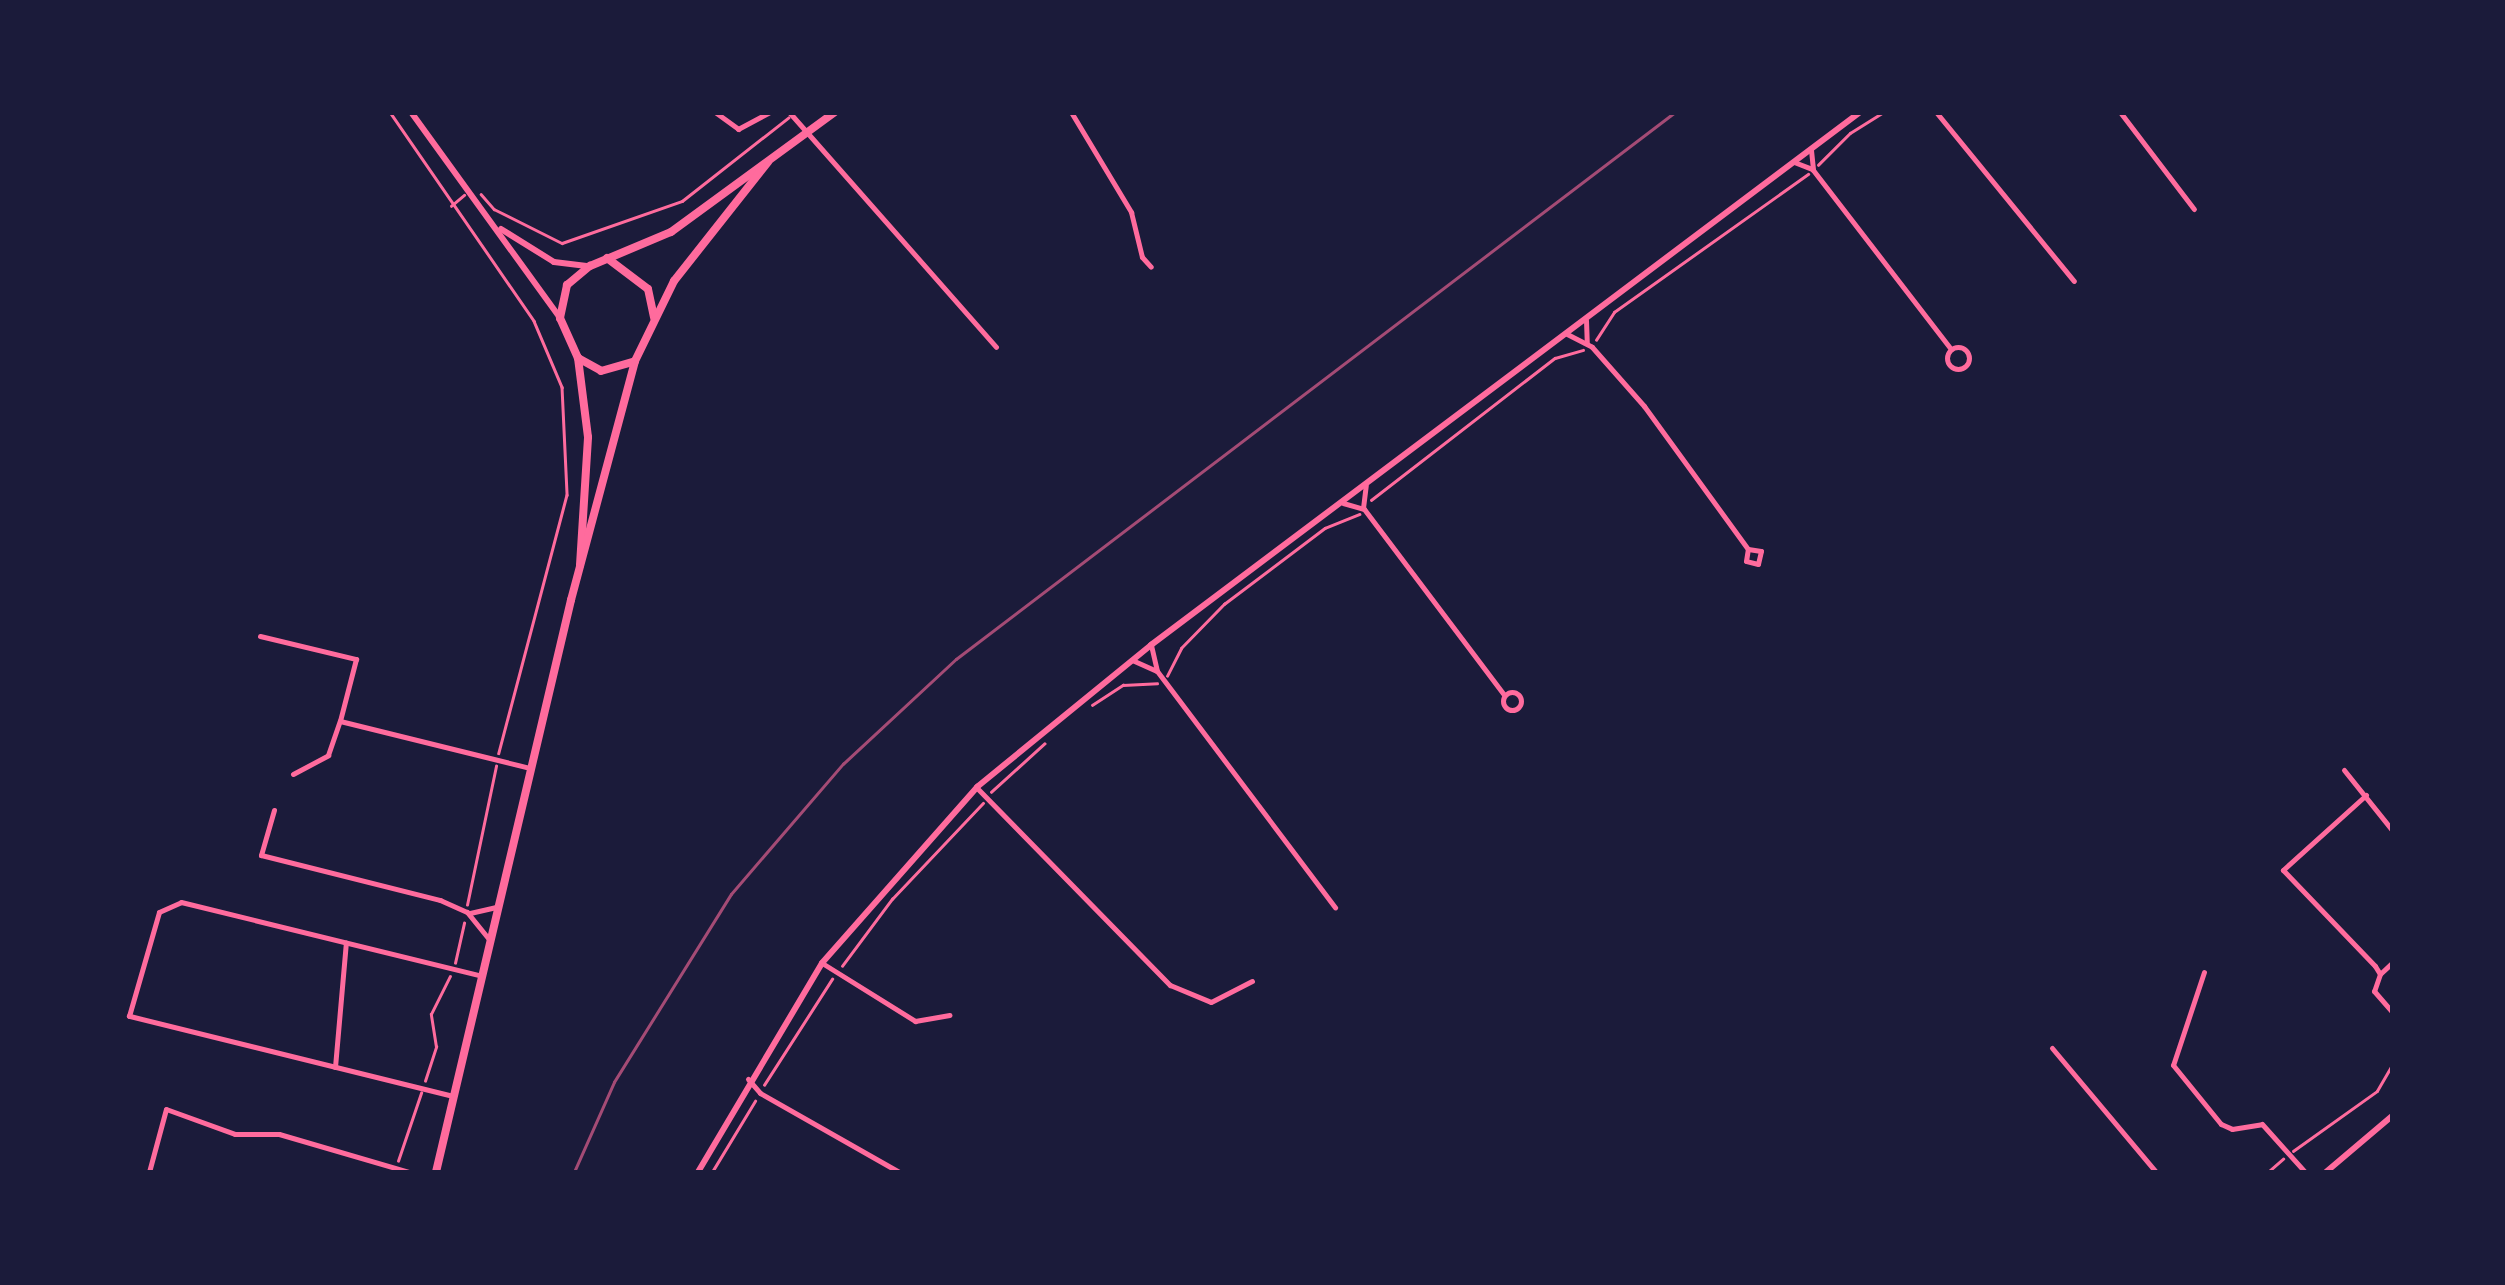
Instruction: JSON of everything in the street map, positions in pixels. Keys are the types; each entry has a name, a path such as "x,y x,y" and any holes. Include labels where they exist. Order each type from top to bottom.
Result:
{"main road":[{"path":"580,569 588,436 578,358 560,318 567,285 590,266 672,232 834,112"},
{"path":"436,1172 531,768 635,361 654,317 694,251 768,162"},
{"path":"607,258 648,289 654,317"},
{"path":"578,358 602,371 635,361"}],"street":[{"path":"412,112 560,318"},
{"path":"716,112 738,129 770,112"},
{"path":"1071,112 1131,212 1142,256 1151,267"},
{"path":"698,1172 748,1079 822,964 977,788 1132,660 1860,112"},
{"path":"1936,112 2074,281"},
{"path":"2120,112 2194,209"},
{"path":"793,113 996,347"},
{"path":"1812,150 1813,169"},
{"path":"1794,162 1813,169 1951,349 1968,353 1964,367 1948,363 1951,349"},
{"path":"492,222 554,262 590,266"},
{"path":"1586,320 1590,345"},
{"path":"1567,334 1590,345 1644,406 1748,549"},
{"path":"1364,509 1366,485"},
{"path":"1343,503 1364,509 1504,695"},
{"path":"260,636 356,659 328,755 293,774"},
{"path":"1152,645 1157,671 1335,908"},
{"path":"1132,660 1157,671"},
{"path":"340,722 531,768"},
{"path":"2344,770 2392,830"},
{"path":"977,788 1170,984 1210,1002 1252,981"},
{"path":"2366,795 2284,870 2380,974"},
{"path":"274,810 260,855 440,900 467,912 490,942"},
{"path":"454,1096 128,1016 159,912 180,902 482,976"},
{"path":"467,912 500,905"},
{"path":"335,1067 346,942"},
{"path":"2392,963 2380,974 2374,991 2392,1012"},
{"path":"822,964 915,1021 949,1015"},
{"path":"2204,972 2174,1066 2226,1128 2262,1124 2305,1172"},
{"path":"2052,1048 2156,1172"},
{"path":"748,1079 759,1093 898,1172"},
{"path":"740,1093 759,1093"},
{"path":"149,1172 166,1109 234,1134 279,1134 408,1172"},
{"path":"2326,1172 2392,1116"}],"path":[{"path":"390,112 450,207 534,322 562,387 570,456 567,495 498,759 453,969 431,1014 436,1048 396,1168"},
{"path":"1080,712 1123,685 1164,680 1180,648 1224,604 1325,528 1364,509 1380,488 1555,358 1590,345 1614,312 1813,169 1850,133 1884,112"},
{"path":"450,207 474,187 494,209 562,243 682,201 793,113"},
{"path":"712,1172 824,984 839,975 892,899 1046,739"},
{"path":"2268,1172 2377,1091 2392,1065"}],"railway":[{"path":"574,1172 614,1082 731,894 843,764 956,659 1675,112"}]}
